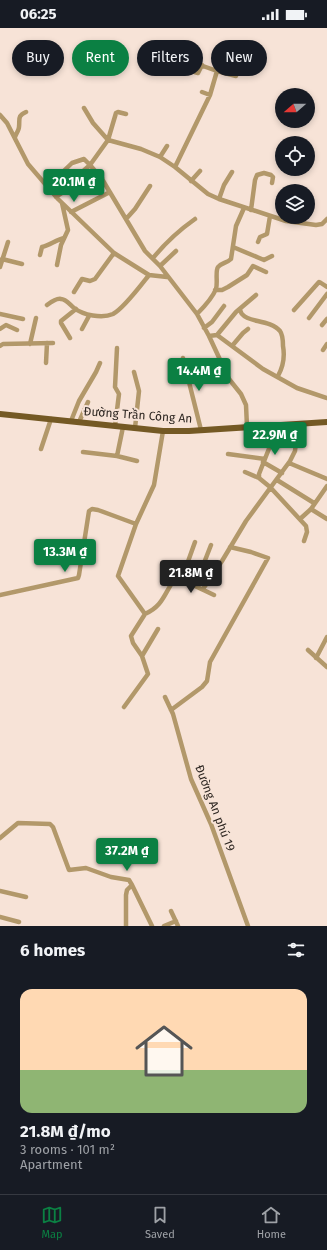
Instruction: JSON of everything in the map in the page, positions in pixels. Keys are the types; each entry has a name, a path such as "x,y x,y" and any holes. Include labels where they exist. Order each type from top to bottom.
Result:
{"main road":[{"name":"Đường Trần Công An","path":"0,414 163,431 327,422"}],"street":[{"path":"175,167 210,95 216,76"},
{"path":"202,92 210,95"},
{"path":"84,108 93,123 108,140 141,149 160,157 175,167 208,194 286,222 312,226 322,224 327,219"},
{"path":"15,137 19,129 20,114 26,112"},
{"path":"81,173 90,165 108,140 116,114 118,112 126,114"},
{"path":"0,115 7,123 28,164 71,212 114,253 149,275 167,277"},
{"path":"160,157 167,146"},
{"path":"47,187 76,161 84,159 102,178 145,251 160,266 197,314 209,336 222,367 244,400 246,406 247,427"},
{"path":"191,181 200,170"},
{"path":"219,199 224,185 232,172"},
{"path":"251,210 257,175 264,173 271,175 273,177 272,183"},
{"path":"56,197 80,181 95,181 102,178"},
{"path":"126,219 135,209 150,186"},
{"path":"71,212 110,192"},
{"path":"56,266 64,238 68,230 62,203"},
{"path":"197,314 215,290 218,281 216,270 220,265 230,261 236,226 244,208"},
{"path":"258,242 260,237 267,234 270,216"},
{"path":"153,258 165,243 195,219"},
{"path":"40,256 42,247 64,238"},
{"path":"0,267 2,255 8,242"},
{"path":"233,247 264,260 272,256"},
{"path":"160,266 176,251"},
{"path":"74,292 82,279 90,281 96,279 114,253"},
{"path":"2,255 22,264"},
{"path":"215,290 222,290 228,287 247,275 253,266 266,272"},
{"path":"47,305 60,298 64,299 76,309 89,316 112,314 128,301 149,275"},
{"path":"294,310 318,282 321,282 327,287"},
{"path":"309,318 327,294"},
{"path":"209,336 217,335 256,295"},
{"path":"204,328 212,322 224,306"},
{"path":"70,338 61,325 61,321 76,309"},
{"path":"240,310 242,315 263,321 280,331 282,335 284,361 278,376"},
{"path":"0,314 23,319"},
{"path":"82,329 89,316"},
{"path":"30,344 36,318"},
{"path":"322,325 327,319"},
{"path":"0,329 6,325 17,330"},
{"path":"232,346 248,329"},
{"path":"217,335 263,369 278,376 297,388 327,398"},
{"path":"0,346 3,344 50,343 46,363"},
{"path":"322,350 327,344"},
{"path":"115,426 119,394 115,386 117,348"},
{"path":"183,358 201,430"},
{"path":"71,421 79,401 100,363"},
{"path":"134,372 139,391 135,428"},
{"path":"79,422 88,402"},
{"path":"41,449 51,419"},
{"path":"203,589 246,521 270,487 277,480 295,451 298,424"},
{"path":"259,478 259,474 272,441 275,425"},
{"path":"117,456 123,427"},
{"path":"145,614 118,576 134,523 154,485 163,431"},
{"path":"83,452 117,456 137,461"},
{"path":"228,454 264,460 282,472"},
{"path":"288,463 327,479"},
{"path":"245,472 259,478 270,487 300,519 307,529 304,541"},
{"path":"277,480 314,503"},
{"path":"300,519 310,509 327,486"},
{"path":"310,509 327,519"},
{"path":"0,595 78,578 89,511 98,510 134,523"},
{"path":"181,581 195,542"},
{"path":"195,586 211,545"},
{"path":"171,710 202,687 207,681 210,662 268,558 230,547"},
{"path":"124,707 148,674 142,656 131,636 145,614 151,611 162,601 173,581 176,580 203,589 214,595"},
{"path":"142,656 158,629"},
{"path":"316,658 327,637"},
{"path":"308,650 327,666"},
{"name":"Đường An phú 19","path":"165,697 171,710 191,779 211,824 248,926"},
{"path":"0,838 18,824 23,822 50,824 53,827 69,870 86,868 129,880 152,926"},
{"path":"126,926 126,895 127,890 132,885"},
{"path":"0,890 26,897"},
{"path":"164,926 177,924 171,911"},
{"path":"0,917 19,922"}]}
